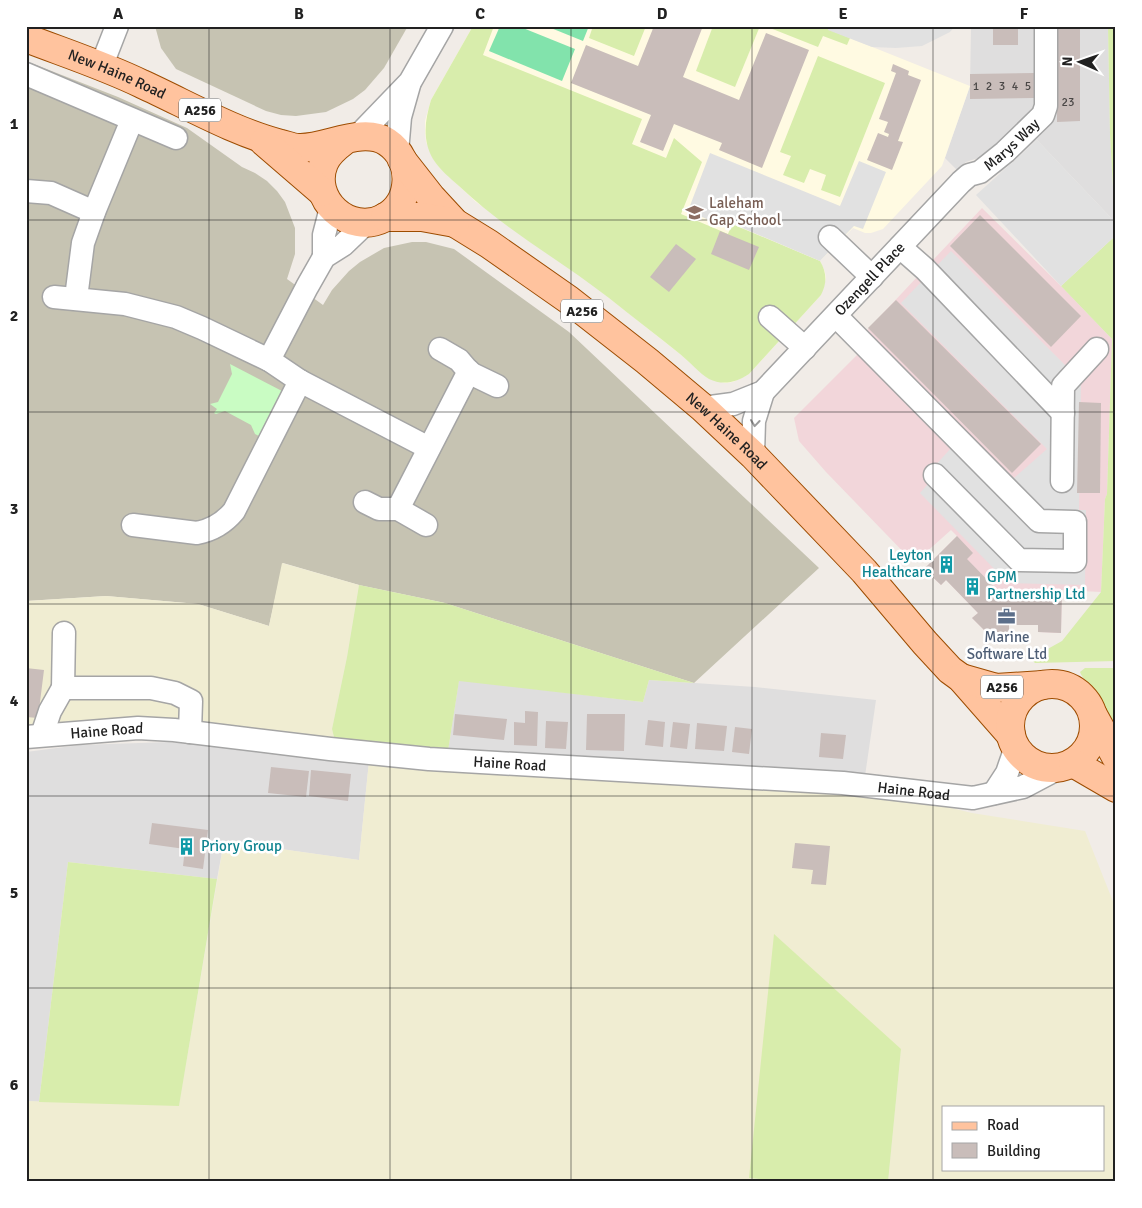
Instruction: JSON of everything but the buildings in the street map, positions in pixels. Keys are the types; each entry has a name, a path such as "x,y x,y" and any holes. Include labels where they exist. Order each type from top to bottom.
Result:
{"main road":[{"name":"New Haine Road","path":"26,38 140,82 260,138 299,148 351,138 373,136 386,142 400,156 431,198 455,224 489,244 569,300 703,408 753,455 852,557 925,643 950,670 961,678 1014,741"},
{"name":"New Haine Road","path":"260,138 327,200 341,216 352,221 422,217 455,224"},
{"path":"327,200 320,177 324,162 332,150 351,138"},
{"path":"375,220 395,209 403,198 407,186 407,172 400,156"},
{"name":"New Haine Road","path":"961,678 996,688 1044,685"},
{"path":"1093,715 1094,729 1091,743 1084,755 1066,766 1046,768 1034,764 1024,757 1014,741 1011,722 1014,709 1021,698 1031,690 1044,685 1056,684 1069,688 1079,694 1088,704 1116,756"},
{"path":"1066,766 1116,788"}],"street":[{"path":"101,67 117,26"},
{"path":"400,156 400,117 410,82 442,26"},
{"name":"Marys Way","path":"980,172 1005,152 1043,116 1046,106 1046,26"},
{"path":"26,74 176,138"},
{"path":"351,138 410,82"},
{"path":"76,298 83,243 132,120"},
{"name":"Ozengell Place","path":"703,408 733,404 763,392 961,182 969,175 980,172"},
{"path":"26,190 51,193 94,212"},
{"path":"324,257 327,200"},
{"path":"269,360 324,257 375,220"},
{"path":"833,241 872,277"},
{"path":"900,247 924,269 1063,413"},
{"path":"54,296 125,304 176,317 269,360 300,381 429,448"},
{"path":"836,316 1039,521 1075,522 1075,561 1019,560 935,475"},
{"path":"770,317 804,348"},
{"path":"440,349 459,360 469,371 497,386"},
{"path":"1062,481 1063,386 1097,349"},
{"path":"398,509 469,371"},
{"path":"133,525 197,533 222,523 234,511 300,381"},
{"name":"Ozengell Place","path":"753,455 754,421 763,392"},
{"path":"365,502 379,509 398,509 426,525"},
{"path":"34,736 63,688 64,633"},
{"path":"63,688 142,688 175,693 191,701 190,732"},
{"name":"Haine Road","path":"34,736 138,728 190,732 429,759 824,781 973,798 1022,787 1066,766"},
{"path":"994,793 1006,773 1014,741"}],"shaded area":[{"path":"155,26 408,26 384,68 365,90 353,99 326,112 296,116 266,111 176,69 161,48"},
{"name":"Laleham Gap School","path":"473,26 820,26 970,86 942,166 883,229 865,233 853,228 820,261 826,278 821,295 749,374 733,382 725,383 708,378 589,282 476,202 434,160 426,142 425,132 425,121 431,100"},
{"path":"829,26 955,26 950,32 922,46 896,48 872,47 828,30"},
{"path":"971,26 1108,26 1110,134 1115,222 1037,140 1000,173 989,161 978,158 966,162 957,170 945,158 970,86"},
{"path":"26,61 118,97 187,128 242,167 267,181 285,202 295,228 295,254 287,279 323,305 332,290 349,271 384,248 412,242 426,242 454,249 569,332 819,568 694,683 445,603 359,585 283,563 269,626 198,604 106,596 26,601 29,590 26,589"},
{"path":"1037,140 1115,222 1114,237 1061,286 976,195"},
{"path":"710,153 840,206 859,161 886,172 863,229 854,226 820,261 733,224 730,229 688,211"},
{"path":"982,208 1112,339 1107,494 1105,499 1101,592 1062,590 1061,633 1038,632 1038,625 1009,625 1009,634 988,634 972,618 978,613 946,580 941,585 924,569 957,536 951,530 914,563 826,472 799,441 794,418 859,353 855,343"},
{"path":"951,251 1081,381 1079,510 1086,510 1085,585 1008,583 920,493 928,484 924,478 952,447 968,434 1014,478 1047,449 901,303"},
{"path":"282,563 359,585 332,729 335,741 26,728 26,589 29,590 27,601 106,596 198,604 269,626"},
{"path":"459,680 643,702 649,680 755,687 876,700 865,776 791,769 448,751"},
{"path":"169,742 369,761 359,860 224,841 217,879 68,862 39,1102 26,1101 26,752 80,745"},
{"path":"369,761 789,787 927,802 972,813 1085,831 1116,909 1116,1182 888,1182 901,1049 749,1178 788,1182 26,1182 26,1101 179,1105 224,841 359,860"}],"green space":[{"path":"473,26 494,26 483,55 642,119 632,144 666,158 674,138 702,162 681,214 728,234 732,224 820,261 825,278 821,295 749,374 735,381 725,383 705,377 680,354 609,298 476,202 436,163 427,145 426,137 429,107 431,100"},
{"path":"500,26 518,26 575,49 562,81 489,51"},
{"path":"546,26 589,26 583,41"},
{"path":"593,26 646,26 634,56 589,38"},
{"path":"713,26 760,26 735,87 696,71"},
{"path":"765,26 820,26 850,38 847,45 823,36 818,47"},
{"path":"1108,26 1116,26 1116,661 1035,663 1033,661 1035,656 1062,641 1101,592 1105,499 1107,494 1112,339 1061,286 1114,237"},
{"path":"818,56 885,83 840,197 821,190 826,175 810,169 804,183 783,175 791,156 780,152"},
{"path":"230,364 282,391 259,436 255,434 251,425 225,411 214,413 217,409 210,404 218,402 232,374"},
{"path":"359,585 445,603 694,683 649,680 643,702 459,681 448,751 335,741 332,729"},
{"path":"1085,668 1116,668 1116,740 1097,692 1083,678 1080,672"},
{"path":"68,862 217,879 179,1106 39,1102"},
{"path":"774,934 901,1049 888,1182 788,1182 749,1178"}],"place":[{"name":"Laleham Gap School","path":"695,212"},
{"name":"Leyton Healthcare","path":"946,564"},
{"name":"GPM Partnership Ltd","path":"973,586"},
{"name":"Marine Software Ltd","path":"1007,616"},
{"name":"Priory Group","path":"187,846"}]}
